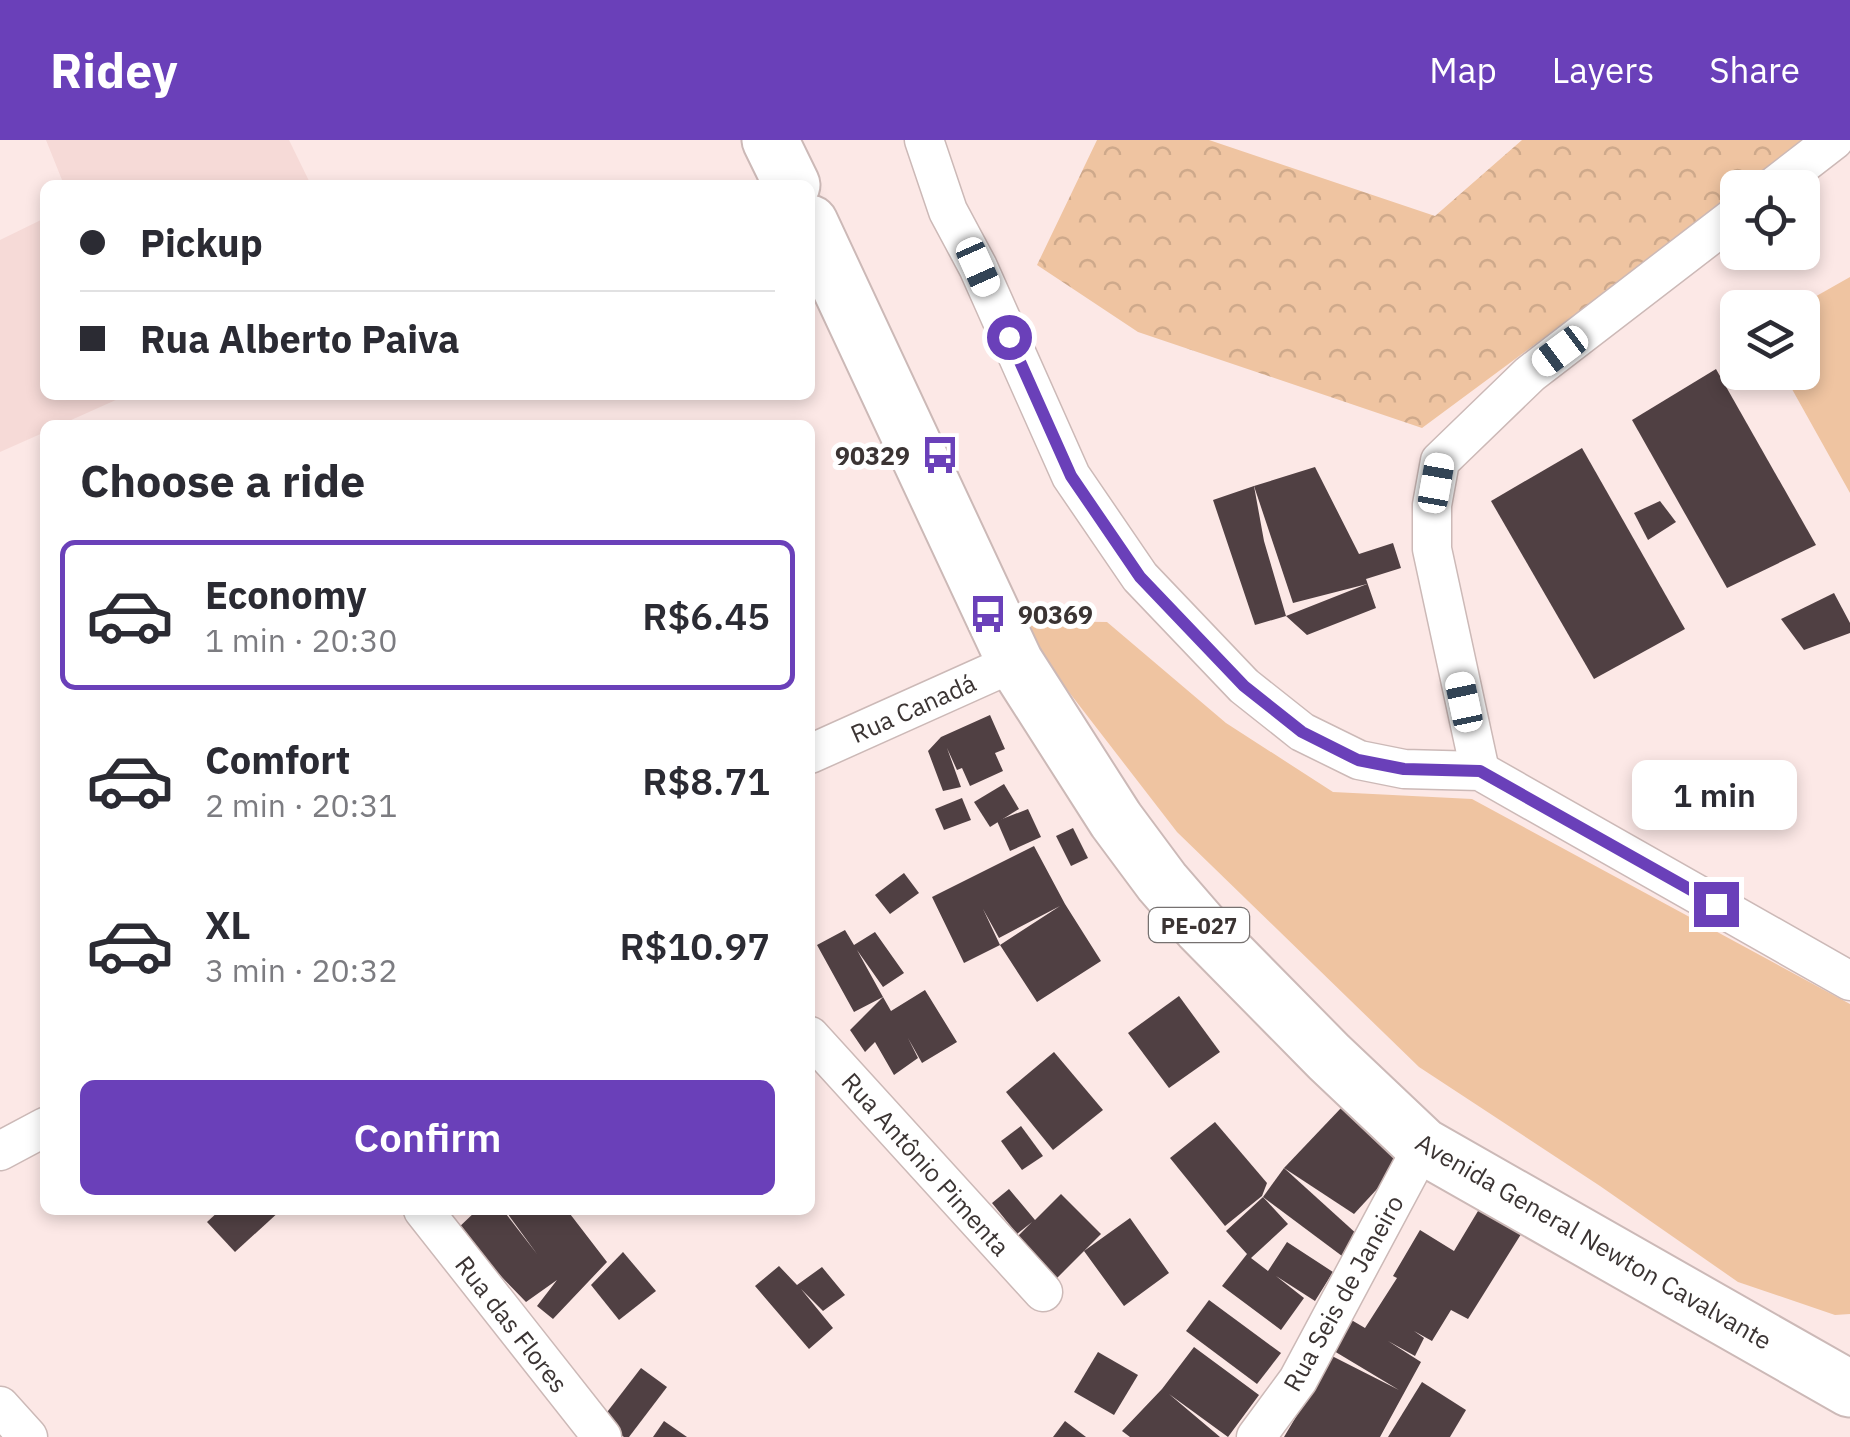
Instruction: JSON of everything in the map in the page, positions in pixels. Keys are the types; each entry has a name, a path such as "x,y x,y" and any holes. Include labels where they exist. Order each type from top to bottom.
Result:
{"main road":[{"path":"770,140 790,180"},
{"name":"Avenida General Newton Cavalvante","path":"815,235 1015,662 1116,820 1162,882 1330,1057 1424,1146 1850,1389"}],"street":[{"path":"924,140 948,211 978,267 1071,476 1140,577 1244,686 1302,732 1358,760 1404,769 1480,771 1850,980"},
{"path":"1799,170 1839,144"},
{"path":"1480,771 1432,549 1432,505 1440,461 1530,374 1720,228"},
{"name":"Rua Canadá","path":"815,752 1015,662"},
{"name":"Rua Antônio Pimenta","path":"815,1042 1042,1292"},
{"path":"0,1150 40,1130"},
{"name":"Rua Seis de Janeiro","path":"1256,1437 1298,1380 1424,1146"},
{"name":"Rua das Flores","path":"427,1215 602,1437"},
{"path":"0,1406 28,1437"}],"shaded area":[{"path":"46,140 289,140 309,180 62,180"},
{"path":"40,220 40,400 116,400 71,420 40,420 40,434 0,452 0,240"}],"green space":[{"path":"1097,140 1209,140 1435,216 1522,140 1812,140 1771,170 1720,170 1720,208 1422,428 1138,332 1037,265"},
{"path":"1850,277 1850,493 1792,390 1820,390 1820,294"},
{"path":"1014,621 1107,622 1226,723 1333,792 1472,799 1850,1004 1850,1314 1835,1315 1738,1282 1419,1067 1177,832"}],"building":[{"path":"1716,369 1720,390 1728,390 1816,545 1727,588 1632,420"},
{"path":"1582,448 1685,629 1594,679 1491,501"},
{"path":"1315,467 1359,554 1393,543 1401,568 1366,579 1376,608 1307,635 1286,616 1367,584 1293,603 1254,486"},
{"path":"1254,486 1264,541 1286,616 1255,625 1213,500"},
{"path":"1660,501 1676,522 1648,540 1634,513"},
{"path":"1834,593 1850,623 1850,633 1804,650 1781,619"},
{"path":"990,715 1005,749 995,753 1003,771 970,786 947,748 961,787 943,791 928,751 941,737"},
{"path":"1004,784 1019,809 990,827 974,802"},
{"path":"962,798 971,820 944,830 935,809"},
{"path":"1028,809 1041,837 1010,851 997,821"},
{"path":"1073,828 1088,858 1071,866 1056,836"},
{"path":"1034,846 1101,961 1037,1002 1000,945 964,963 932,897","holes":["1060,906 1000,945 983,909 999,938"]},
{"path":"904,873 919,893 890,914 875,895"},
{"path":"845,930 854,945 875,932 904,973 883,987 857,950 883,997 854,1012 817,945"},
{"path":"925,990 957,1042 922,1063 908,1038 918,1058 894,1075 875,1042 865,1052 850,1030 883,997 891,1011"},
{"path":"1179,996 1220,1052 1169,1088 1128,1033"},
{"path":"1054,1052 1103,1110 1053,1150 1006,1092"},
{"path":"1342,1107 1401,1163 1354,1214 1284,1168"},
{"path":"1215,1122 1267,1183 1262,1196 1225,1226 1170,1158"},
{"path":"1021,1126 1043,1156 1022,1170 1001,1141"},
{"path":"1284,1168 1359,1236 1342,1256 1263,1197"},
{"path":"1009,1189 1035,1220 1061,1194 1101,1234 1052,1283 1012,1242 1032,1222 1017,1234 992,1203"},
{"path":"1263,1197 1288,1224 1251,1258 1268,1271 1287,1242 1333,1272 1315,1301 1276,1276 1304,1298 1281,1330 1222,1286 1247,1254 1226,1231"},
{"path":"1481,1206 1523,1231 1468,1319 1451,1310 1432,1341 1414,1331 1424,1338 1415,1356 1388,1341 1421,1362 1380,1437 1284,1437 1332,1356 1399,1390 1329,1348 1348,1318 1365,1328 1397,1278 1393,1276 1420,1230 1454,1251"},
{"path":"215,1215 276,1215 235,1252 207,1222"},
{"path":"472,1215 507,1215 537,1254 509,1215 571,1215 607,1262 553,1319 537,1306 557,1280 526,1302 456,1230"},
{"path":"1130,1218 1169,1273 1124,1306 1084,1251"},
{"path":"623,1252 656,1291 619,1320 591,1285"},
{"path":"779,1266 797,1285 822,1267 845,1295 823,1311 801,1289 833,1328 809,1349 755,1286"},
{"path":"1209,1300 1281,1353 1257,1384 1186,1331"},
{"path":"1194,1347 1259,1395 1228,1437 1169,1394 1220,1437 1130,1437 1122,1431 1162,1389"},
{"path":"1098,1352 1138,1375 1114,1415 1074,1392"},
{"path":"641,1368 667,1387 629,1437 624,1437 601,1420"},
{"path":"1422,1382 1466,1410 1450,1437 1388,1437"},
{"path":"664,1421 687,1437 653,1437"},
{"path":"1065,1421 1086,1437 1053,1437"}],"place":[{"name":"90329","path":"940,455"},
{"name":"90369","path":"988,614"}],"route":[{"path":"1009,337 1071,476 1140,577 1244,686 1302,732 1358,760 1404,769 1480,771 1716,904"}]}
